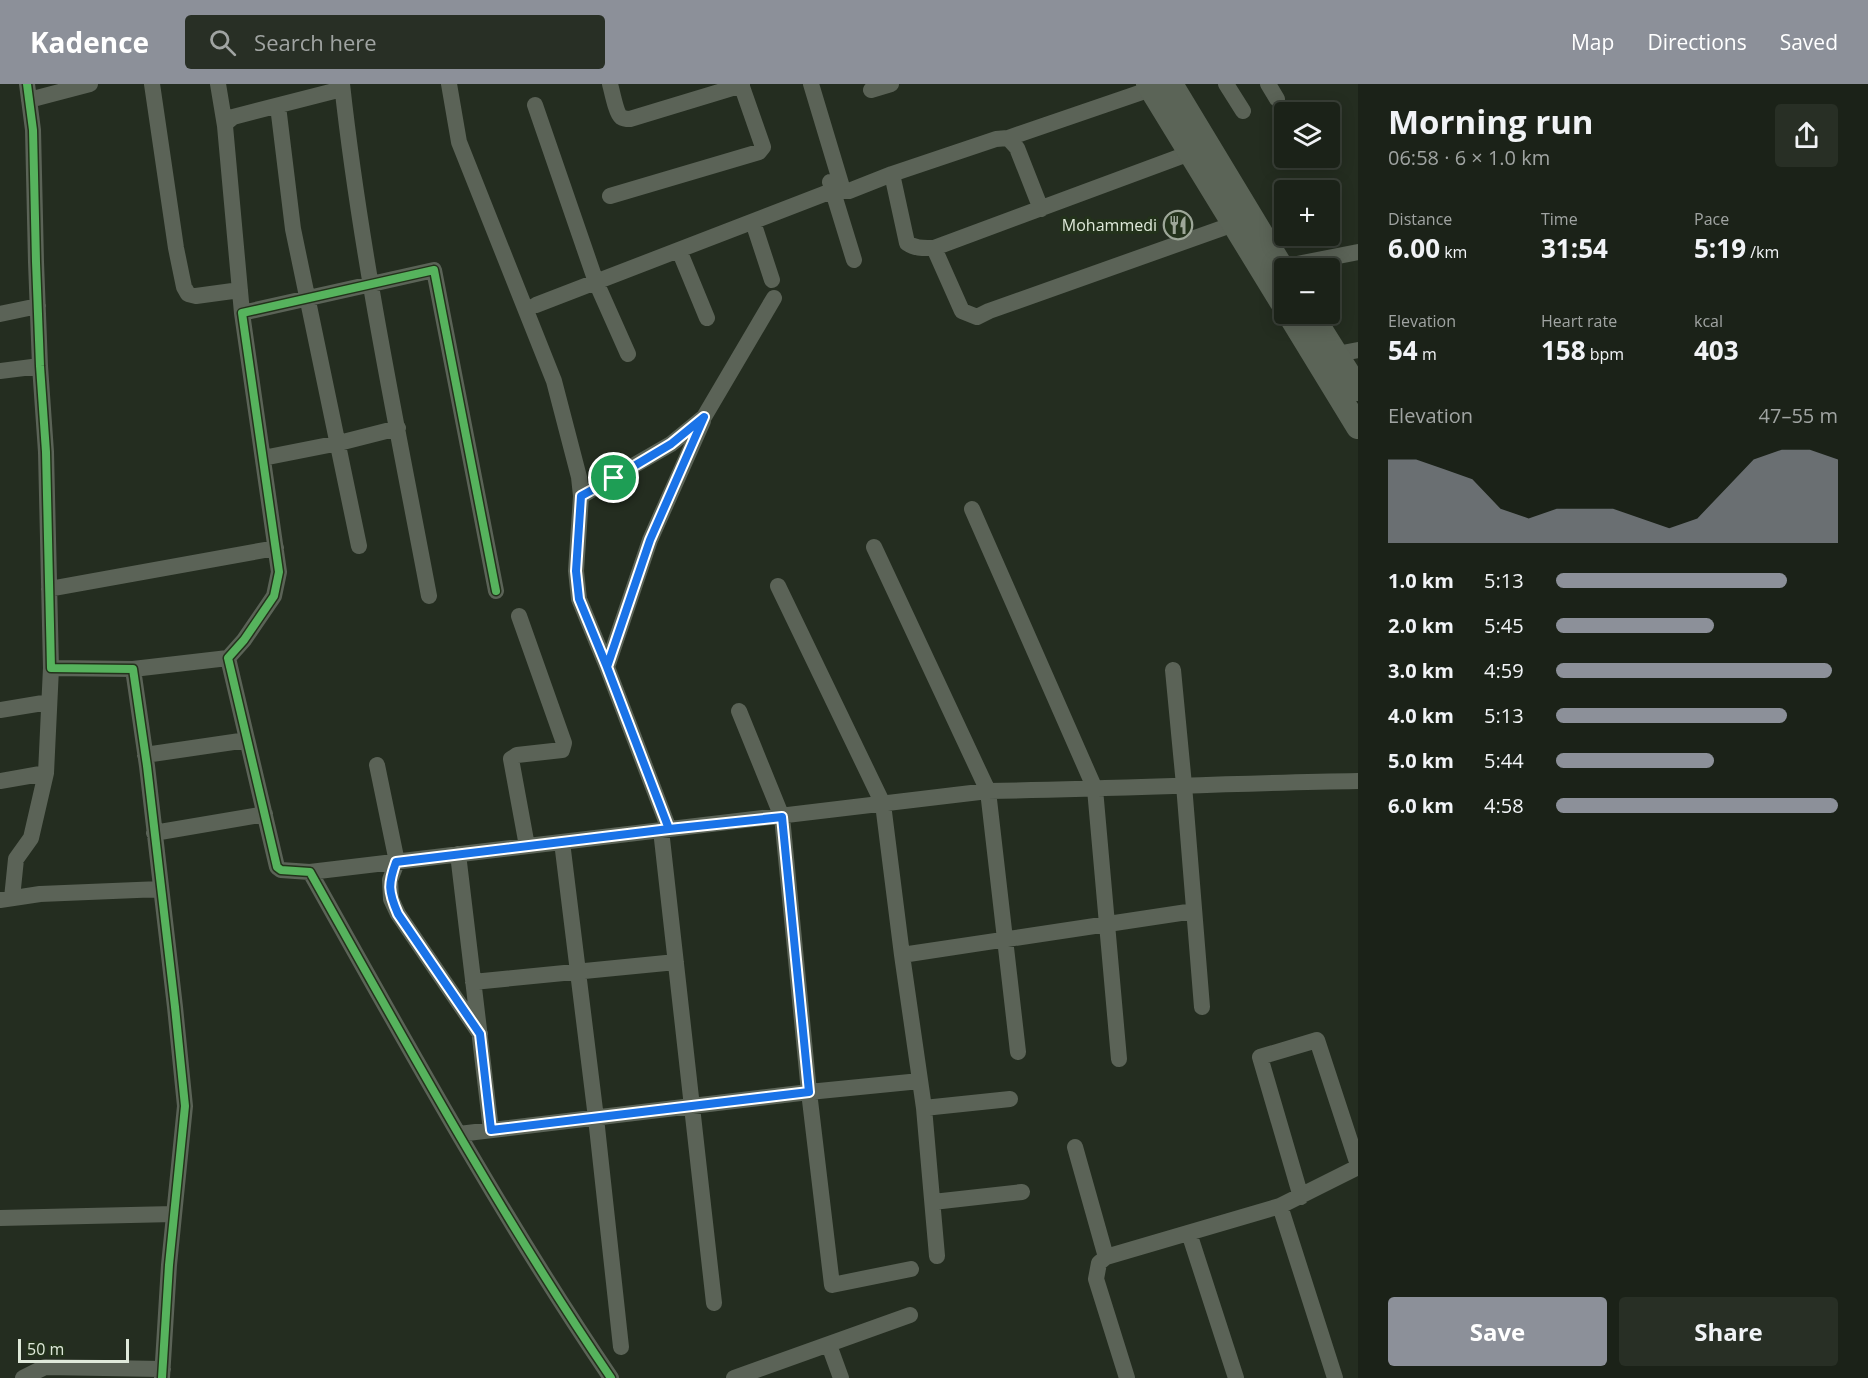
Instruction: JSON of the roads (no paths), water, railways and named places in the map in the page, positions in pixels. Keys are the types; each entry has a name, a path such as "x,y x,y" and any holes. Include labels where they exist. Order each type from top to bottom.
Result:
{"street":[{"path":"90,84 28,92 33,130 40,366 46,452 51,668 46,773 31,838 15,859 6,899 40,894 161,889"},
{"path":"153,84 176,248 184,287 188,294 196,296 240,290"},
{"path":"51,668 133,669 228,658 244,640 274,596 279,572 242,313 225,126 218,84"},
{"path":"450,84 459,142 554,381 579,477 581,496 576,571 579,599 607,667 665,830 676,962 714,1303"},
{"path":"609,84 618,113 624,119 742,85 763,147 759,152 610,196"},
{"path":"810,84 854,260"},
{"path":"871,90 891,84"},
{"path":"1226,84 1243,111"},
{"path":"1268,84 1277,99"},
{"path":"536,305 837,189 849,191 892,174 996,139 1008,138 1156,86"},
{"path":"1156,86 1190,153 1274,290"},
{"path":"1156,86 1275,258"},
{"path":"225,126 233,117 342,87 371,283 429,596"},
{"path":"535,105 597,282 628,354"},
{"path":"278,106 293,229 339,443 358,546"},
{"path":"1008,138 1017,148 1041,209"},
{"path":"892,174 907,243 914,247 934,248 1190,153"},
{"path":"825,167 837,189"},
{"path":"753,222 772,280"},
{"path":"934,248 962,311 977,317 1234,224"},
{"path":"680,250 706,318"},
{"path":"1332,258 1358,252"},
{"path":"242,313 434,270 496,591"},
{"path":"607,667 650,540 704,417 774,298"},
{"path":"0,314 38,306"},
{"path":"1295,324 1358,427"},
{"path":"1320,324 1347,352 1358,388"},
{"path":"0,371 40,366"},
{"path":"581,496 671,444 704,417"},
{"path":"263,458 339,443 398,428"},
{"path":"972,509 1095,789 1119,1059"},
{"path":"874,547 988,791 1018,1052"},
{"path":"49,589 276,548"},
{"path":"778,586 883,804 924,1108 937,1256"},
{"path":"519,616 564,743 562,750 517,755 511,759 527,846"},
{"path":"228,658 277,867 281,870 310,872 988,791 1358,781"},
{"path":"23,1378 45,1367 163,1374 184,1107 175,1007 133,669"},
{"path":"1173,670 1202,1007"},
{"path":"0,710 49,702"},
{"path":"739,711 782,817 809,1092 832,1285 911,1269"},
{"path":"145,755 247,740"},
{"path":"377,765 396,862 390,880 392,899 398,914 480,1034"},
{"path":"0,781 46,773"},
{"path":"154,833 265,814"},
{"path":"562,842 621,1347"},
{"path":"458,854 491,1130"},
{"path":"310,872 459,1134 571,1319 611,1378"},
{"path":"902,955 1194,911"},
{"path":"473,982 676,962"},
{"path":"1126,1378 1096,1279 1099,1263 1106,1257 1280,1206 1301,1197 1358,1166 1317,1040 1260,1057 1301,1197"},
{"path":"459,1134 920,1081"},
{"path":"924,1108 1010,1099"},
{"path":"1075,1147 1106,1257"},
{"path":"933,1202 1022,1192"},
{"path":"1280,1206 1335,1378"},
{"path":"0,1218 174,1214"},
{"path":"1189,1233 1236,1378"},
{"path":"734,1378 910,1315"},
{"path":"829,1345 841,1378"}],"place":[{"name":"Mohammedi","path":"1178,225"}]}
